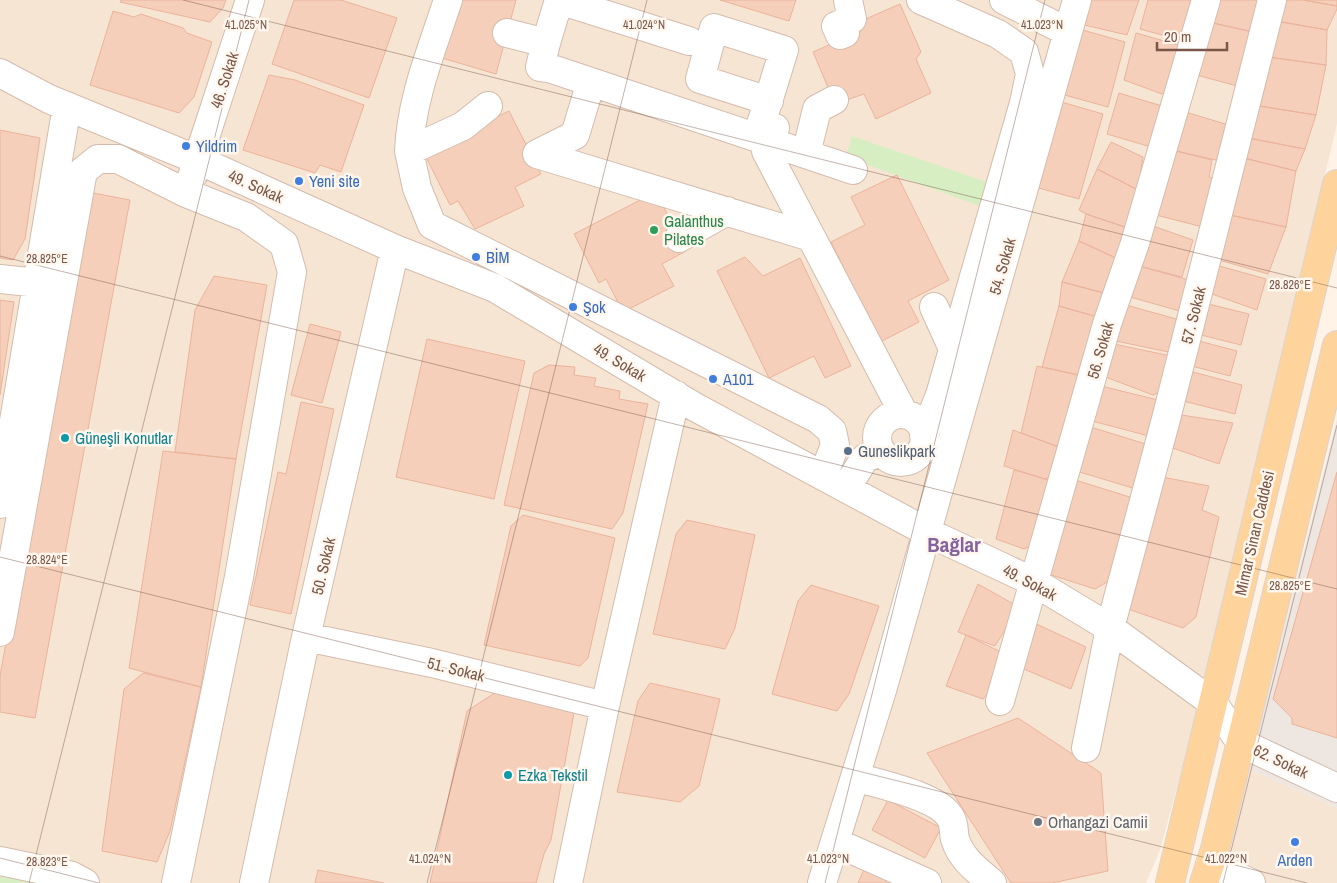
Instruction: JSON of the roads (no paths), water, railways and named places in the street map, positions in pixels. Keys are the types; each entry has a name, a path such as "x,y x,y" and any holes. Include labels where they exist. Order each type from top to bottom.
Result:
{"main road":[{"name":"Mimar Sinan Caddesi","path":"1170,883 1337,184"},
{"path":"1207,874 1329,411 1337,345"}],"street":[{"name":"46. Sokak","path":"186,193 250,0"},
{"path":"448,0 420,86 410,130 409,151 417,188 432,225 818,419 832,431 835,444 823,476"},
{"path":"689,41 559,0 540,68 550,68 766,135 806,154 853,170"},
{"path":"845,33 840,35 836,26 852,19 848,0"},
{"path":"921,0 998,34 1024,52 1030,74 1024,102 940,395 924,435"},
{"path":"1004,0 1068,32"},
{"name":"54. Sokak","path":"822,883 883,687 1077,0"},
{"name":"56. Sokak","path":"1000,701 1107,324 1135,243 1206,0"},
{"name":"57. Sokak","path":"1086,748 1110,628 1166,419 1272,0"},
{"path":"507,33 546,43"},
{"name":"49. Sokak","path":"0,73 49,99 198,160 395,249 495,288 676,395 823,476 927,532 1034,582 1110,628 1213,703"},
{"path":"591,82 575,135 535,156 811,237"},
{"path":"806,154 818,108 834,100"},
{"path":"769,101 766,150 840,297 904,414"},
{"path":"0,504 5,447 38,283 67,106"},
{"path":"409,151 463,126 488,106"},
{"path":"0,632 82,171 98,159 118,159 186,193 246,217 284,244 292,272 239,577 176,883"},
{"path":"679,238 727,211"},
{"name":"50. Sokak","path":"254,883 306,637 395,249"},
{"path":"0,279 38,283"},
{"path":"934,307 953,349"},
{"path":"568,883 605,706 676,395"},
{"path":"904,414 911,416 917,421 922,427 924,435 924,443 921,450 909,460 901,462 886,458 881,452 877,437 878,429 888,418 904,414"},
{"path":"846,488 865,458 881,452"},
{"name":"51. Sokak","path":"306,637 432,663 605,706"},
{"name":"62. Sokak","path":"1213,703 1241,743 1337,788"},
{"path":"855,777 911,794 939,805 950,816 954,824 958,849 963,857 992,883"},
{"path":"835,842 927,883"},
{"path":"0,861 72,876 85,883"},
{"path":"1207,874 1251,883"}],"place":[{"name":"Yildrim","path":"186,146"},
{"name":"Yeni site","path":"299,181"},
{"name":"Galanthus Pilates","path":"654,230"},
{"name":"BİM","path":"476,257"},
{"name":"Şok","path":"573,307"},
{"name":"A101","path":"713,379"},
{"name":"Güneşli Konutlar","path":"65,438"},
{"name":"Guneslikpark","path":"848,451"},
{"name":"Ezka Tekstil","path":"508,775"},
{"name":"Orhangazi Camii","path":"1038,822"},
{"name":"Arden","path":"1295,842"}],"district":[{"name":"Bağlar","path":"954,545"}]}
